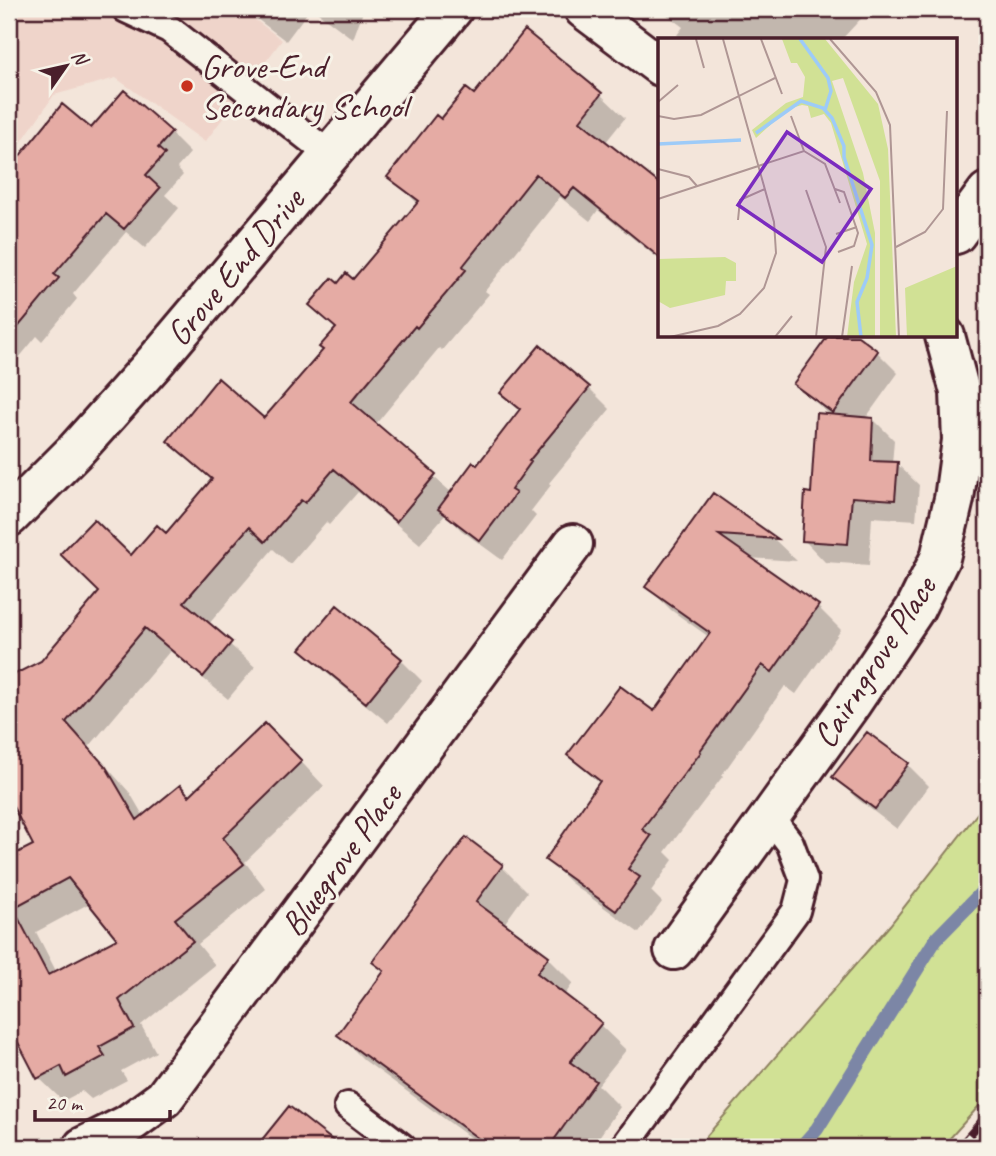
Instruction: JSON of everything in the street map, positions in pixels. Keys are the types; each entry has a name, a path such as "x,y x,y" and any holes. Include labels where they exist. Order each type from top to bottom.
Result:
{"street":[{"name":"Grove End Drive","path":"9,517 75,451 155,363 453,9"},
{"path":"584,9 658,64"},
{"path":"958,231 987,192"},
{"name":"Cairngrove Place","path":"674,950 851,704 915,609 940,558 954,499 962,440 960,391 947,338"},
{"name":"Bluegrove Place","path":"83,1147 127,1125 164,1098 573,544"}],"lane":[{"path":"126,9 170,29 330,155"},
{"path":"624,1147 796,911 804,880 790,843 770,817"},
{"path":"348,1105 402,1147"}],"shaded area":[{"name":"Grove-End Secondary School","path":"9,9 241,9 282,40 205,142 116,78 54,95 9,160"}],"green space":[{"path":"987,801 987,1097 942,1147 697,1147 890,925"}],"building":[{"path":"525,30 602,93 580,121 658,182 658,256 574,188 565,198 536,174 463,266 466,270 351,402 436,474 396,522 334,469 305,503 301,500 265,542 249,527 184,602 232,642 203,677 145,628 66,722 106,767 137,820 180,785 189,796 265,723 302,761 223,838 244,864 175,919 193,941 119,1000 134,1028 99,1047 105,1056 66,1077 61,1066 37,1079 9,1025 9,857 33,845 9,799 9,677 41,661 99,592 60,554 94,519 131,555 157,525 166,533 212,479 167,441 218,378 264,418 323,350 319,347 336,328 309,305 332,278 338,283 346,273 353,279 419,201 387,177 436,115 441,119 466,88 474,94","holes":["68,878 117,939 48,975 13,908"]},
{"path":"124,90 172,132 158,148 165,154 146,175 160,188 124,229 106,214 54,274 59,278 9,338 9,169 62,104 91,128"},
{"path":"827,338 861,338 878,351 833,413 793,384"},
{"path":"540,345 590,387 529,461 531,462 511,490 516,493 480,541 438,509 473,462 477,465 520,409 500,393"},
{"path":"816,413 873,418 871,461 898,462 895,500 852,497 848,544 802,541 805,492 811,493"},
{"path":"713,493 778,539 719,535 819,605 772,672 762,665 701,752 642,829 651,836 628,869 640,877 616,911 545,860 600,781 567,755 620,686 654,711 710,633 645,587"},
{"path":"337,605 402,659 366,703 300,649"},
{"path":"867,732 909,763 875,809 832,777"},
{"path":"466,837 503,865 476,902 549,956 537,973 602,1023 570,1062 596,1081 549,1147 490,1147 337,1035 384,971 372,962"},
{"path":"289,1106 341,1147 256,1147"}],"waterway":[{"path":"801,1147 817,1129 936,939 987,887"}],"railway":[{"path":"959,1147 987,1115"}],"place":[{"name":"Grove-End Secondary School","path":"187,86"}]}
